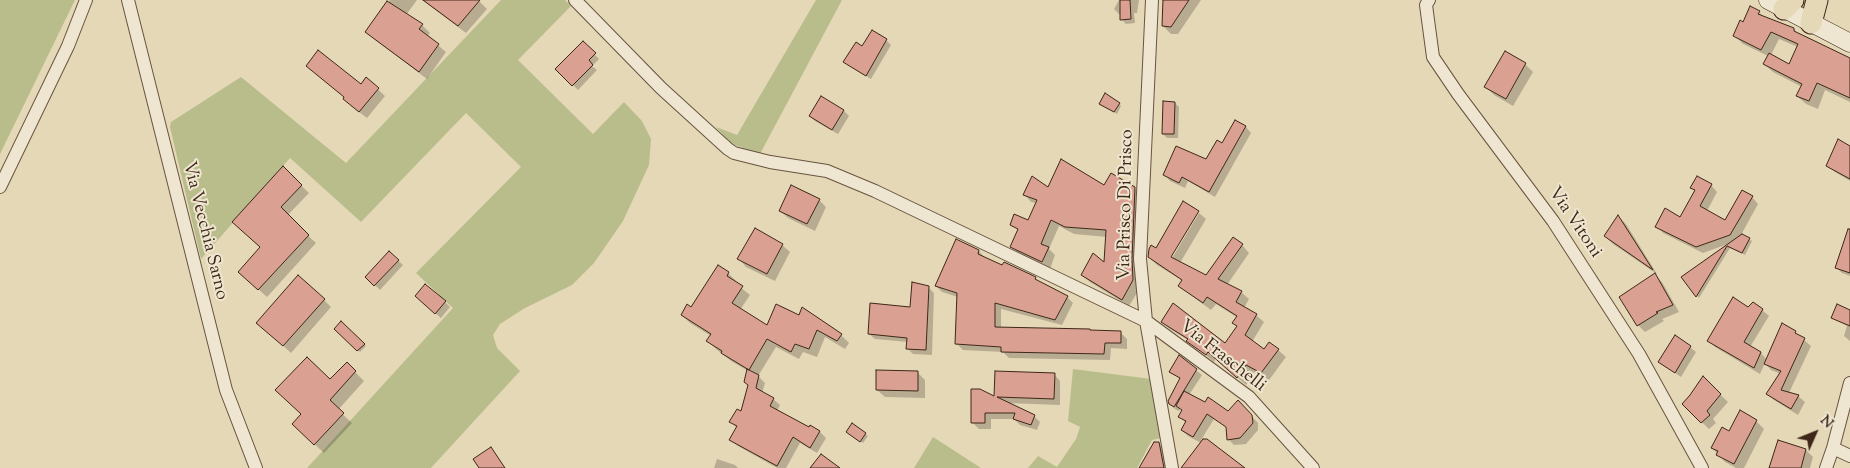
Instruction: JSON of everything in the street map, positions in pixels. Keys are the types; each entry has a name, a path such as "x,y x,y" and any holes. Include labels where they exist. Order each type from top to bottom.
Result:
{"highway":[{"path":"1811,23 1817,0"}],"main road":[{"path":"1782,3 1811,23 1850,43"}],"street":[{"path":"0,187 68,46 86,0"},
{"path":"68,46 95,0"},
{"name":"Via Vecchia Sarno","path":"128,0 226,390 256,468"},
{"name":"Via Fraschelli","path":"575,0 661,88 734,153 835,174 875,191 1146,321 1249,397 1313,468"},
{"name":"Via Prisco Di Prisco","path":"1152,0 1140,259 1146,321 1172,468"},
{"name":"Via Vitoni","path":"1429,0 1426,5 1433,57 1458,94 1553,221 1639,354 1702,468"},
{"path":"1826,468 1850,383"},
{"path":"1833,448 1850,456"}],"green space":[{"path":"0,0 75,0 0,154"},
{"path":"501,0 565,0 571,6 518,60 593,134 624,102 642,121 651,139 649,165 623,221 594,263 572,285 525,308 500,324 493,335 497,348 520,371 431,468 307,468 453,308 416,273 521,167 466,113 361,222 290,158 201,259 170,127 171,122 241,77 346,163"},
{"path":"816,0 842,0 760,154 732,144 716,127 737,135"},
{"path":"1073,369 1151,379 1161,438 1152,440 1137,468 1028,468 1038,456 1057,467 1076,439 1080,427 1068,421"},
{"path":"933,437 981,468 914,468"}],"building":[{"path":"423,0 480,0 458,26"},
{"path":"1120,0 1130,0 1131,19 1120,20"},
{"path":"1163,0 1189,0 1171,27 1162,26"},
{"path":"387,1 423,24 419,29 439,44 419,72 365,32"},
{"path":"1750,6 1760,11 1758,14 1794,28 1794,31 1850,58 1850,98 1817,83 1809,101 1796,96 1802,84 1763,64 1769,53 1789,64 1798,44 1771,32 1761,50 1733,36 1740,20 1743,22"},
{"path":"872,30 887,39 866,76 843,62 856,42 862,46"},
{"path":"583,41 596,53 589,60 593,65 572,86 555,69"},
{"path":"318,50 361,84 366,77 379,88 359,112 306,66"},
{"path":"1505,51 1526,63 1506,99 1484,87"},
{"path":"1105,93 1120,103 1114,112 1099,104"},
{"path":"821,96 844,110 832,130 809,116"},
{"path":"1163,101 1175,102 1174,134 1162,134"},
{"path":"1235,120 1246,126 1209,192 1182,177 1179,183 1163,175 1176,146 1206,159 1217,140 1222,143"},
{"path":"1838,139 1850,146 1850,179 1826,166"},
{"path":"1061,159 1104,185 1111,173 1135,187 1133,280 1122,300 1081,275 1093,253 1104,262 1106,230 1065,227 1051,220 1041,244 1049,247 1042,262 1010,247 1018,229 1010,225 1014,214 1028,220 1037,200 1023,195 1032,176 1048,187"},
{"path":"283,166 302,185 281,207 309,235 258,290 238,272 260,247 232,222"},
{"path":"1697,176 1712,184 1700,206 1725,220 1742,190 1753,196 1730,235 1696,247 1655,227 1665,208 1680,217 1695,190 1690,188"},
{"path":"791,185 820,199 807,224 779,211"},
{"path":"1183,201 1199,211 1171,257 1206,275 1233,237 1243,244 1218,279 1242,291 1236,302 1257,314 1245,335 1264,349 1269,342 1279,349 1261,373 1246,365 1237,378 1208,352 1206,355 1186,341 1188,339 1161,322 1173,303 1225,343 1237,326 1232,323 1237,316 1207,297 1203,303 1178,286 1182,280 1148,257 1151,245 1156,248"},
{"path":"1618,215 1653,270 1604,236"},
{"path":"755,228 783,244 767,274 737,259"},
{"path":"1848,229 1850,229 1850,273 1835,268"},
{"path":"1742,234 1750,238 1742,253 1727,246 1696,297 1681,277"},
{"path":"956,239 979,250 978,254 1002,265 1004,262 1036,277 1035,279 1068,296 1055,320 995,303 995,327 1121,331 1121,343 1105,343 1104,354 1001,352 1001,347 955,344 957,293 935,286"},
{"path":"389,251 399,260 374,286 365,277"},
{"path":"718,265 729,272 727,276 743,286 732,303 767,325 776,304 799,315 802,307 842,334 837,341 817,330 809,349 795,344 791,352 767,339 749,370 721,353 722,351 706,341 711,334 681,315 687,304 691,307"},
{"path":"1655,273 1673,305 1656,312 1658,313 1637,326 1619,297"},
{"path":"298,275 325,299 283,346 256,323"},
{"path":"912,282 929,286 926,350 906,349 907,338 868,334 870,303 910,307"},
{"path":"425,284 446,301 435,314 415,296"},
{"path":"1733,297 1748,307 1753,302 1763,309 1744,342 1761,352 1754,368 1707,341"},
{"path":"1837,304 1850,310 1850,326 1831,318"},
{"path":"341,321 365,344 357,351 334,329"},
{"path":"1782,323 1805,338 1781,390 1799,395 1791,409 1766,394 1781,371 1764,364"},
{"path":"1675,335 1691,346 1675,373 1658,362"},
{"path":"1179,355 1197,369 1174,407 1168,401 1180,378 1169,372"},
{"path":"307,357 330,379 347,362 356,371 330,400 344,413 314,445 292,424 301,414 275,390"},
{"path":"747,369 759,375 756,388 774,398 770,406 820,431 810,448 793,437 777,466 729,440 737,426 729,422 737,409 741,411 748,385 744,382"},
{"path":"876,370 918,371 918,391 876,390"},
{"path":"995,371 1055,373 1054,399 997,397 1035,415 1031,425 1013,419 1015,413 985,413 985,423 971,423 971,389 980,389 994,396"},
{"path":"1703,376 1721,394 1707,411 1710,415 1701,423 1682,404"},
{"path":"1184,391 1205,402 1208,397 1228,411 1238,400 1252,415 1253,423 1240,438 1227,440 1226,427 1207,414 1193,437 1181,430 1186,421 1178,417 1182,410 1176,406"},
{"path":"1740,410 1757,420 1734,464 1716,455 1718,451 1711,448 1722,427 1729,431"},
{"path":"852,423 866,433 860,442 846,432"},
{"path":"1203,439 1207,439 1245,468 1181,468"},
{"path":"1778,440 1806,449 1801,468 1769,468"},
{"path":"1154,442 1159,442 1164,468 1139,468"},
{"path":"491,447 505,468 479,468 473,459"},
{"path":"821,454 840,468 810,468"}]}
